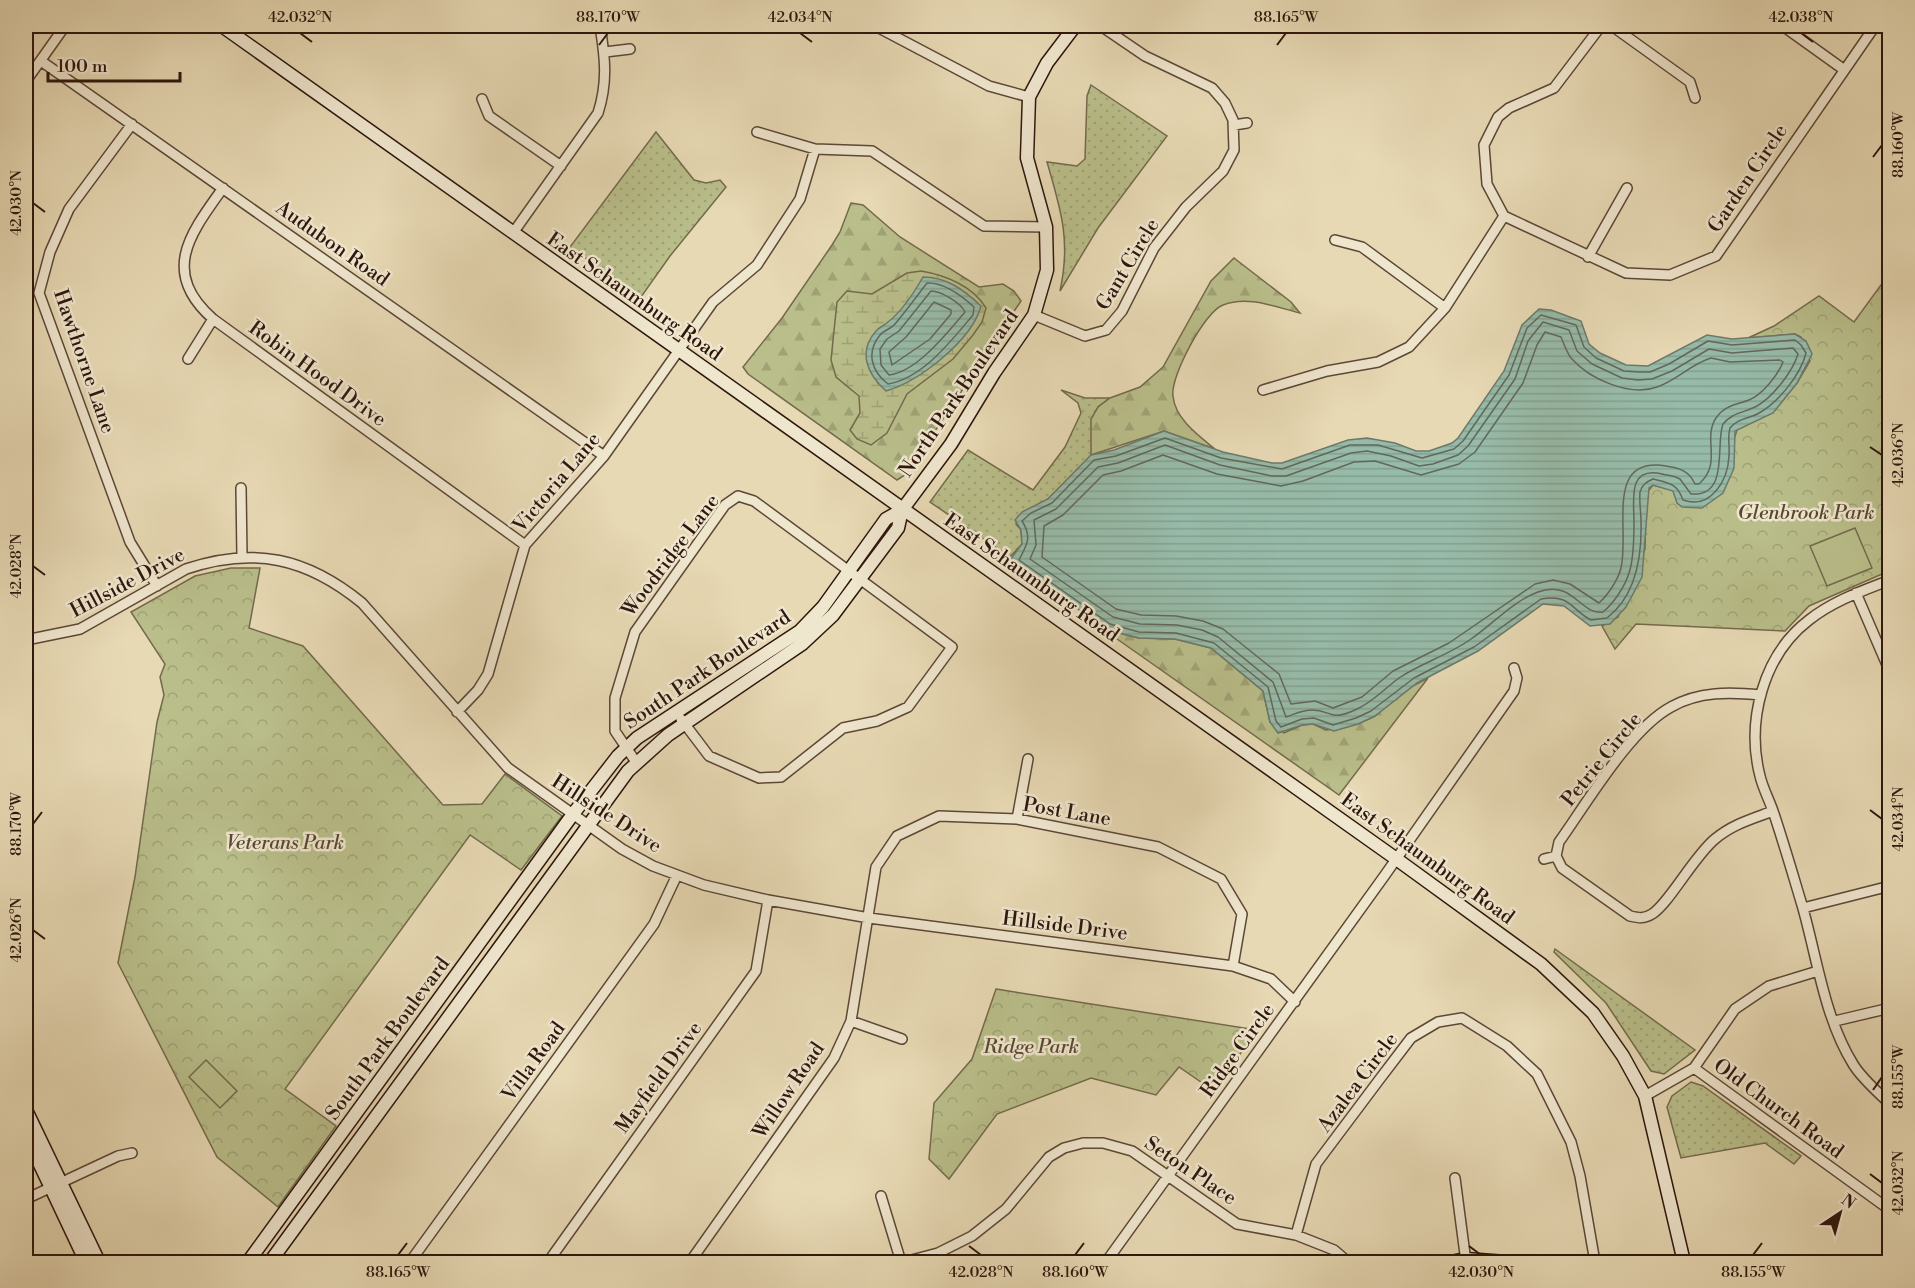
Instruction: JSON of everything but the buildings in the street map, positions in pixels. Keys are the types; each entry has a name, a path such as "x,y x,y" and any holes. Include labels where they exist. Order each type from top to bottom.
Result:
{"street":[{"path":"26,81 65,26"},
{"name":"East Schaumburg Road","path":"222,26 1541,964 1593,1013 1623,1056 1645,1096 1684,1263"},
{"path":"513,232 598,113 606,91 600,26"},
{"path":"869,26 879,28 989,86 1029,97"},
{"name":"North Park Boulevard","path":"902,510 951,444 994,372 1034,315 1047,270 1046,227 1027,158 1029,97 1047,63 1075,26"},
{"path":"1101,26 1145,56 1212,88 1225,103 1234,125 1247,123"},
{"path":"1263,390 1327,371 1378,362 1409,347 1445,308 1504,216 1488,184 1484,145 1491,129 1509,108 1554,88 1601,26"},
{"path":"1611,26 1690,82 1695,98"},
{"path":"1783,26 1843,69"},
{"name":"Garden Circle","path":"1504,216 1626,273 1670,275 1716,256 1843,69 1875,26"},
{"path":"604,52 630,49"},
{"name":"Audubon Road","path":"41,61 603,456"},
{"path":"482,99 489,116 561,166"},
{"name":"Hawthorne Lane","path":"132,124 69,208 50,252 39,293 130,542 157,586"},
{"name":"Gant Circle","path":"1034,315 1085,336 1106,330 1122,311 1154,248 1186,207 1214,181 1229,161 1234,150 1234,125"},
{"path":"757,132 815,149 872,151 984,226 1046,227"},
{"name":"Victoria Lane","path":"457,712 478,690 492,666 525,544 603,456 713,302 757,265 800,199 815,149"},
{"name":"Robin Hood Drive","path":"223,188 191,234 184,256 185,274 191,294 213,319 525,544"},
{"path":"1588,257 1627,188"},
{"path":"1335,240 1362,247 1445,308"},
{"path":"188,359 213,319"},
{"path":"241,488 242,557"},
{"name":"Woodridge Lane","path":"636,762 615,731 615,698 635,632 725,505 738,496 754,501 850,569"},
{"name":"South Park Boulevard","path":"248,1263 573,814 626,748 800,630 823,607 886,519 902,510"},
{"name":"South Park Boulevard","path":"270,1263 636,762 685,723 808,639 833,615 898,528 902,510"},
{"name":"Hillside Drive","path":"26,640 80,629 194,566 221,558 269,557 291,563 315,571 338,584 362,603 508,768 622,849 676,875 768,900 868,918 1233,966 1271,979 1295,1002"},
{"path":"676,712 709,756 759,778 781,777 843,728 877,721 909,707 952,647 859,580 850,569"},
{"path":"1890,580 1856,592 1806,621 1780,653 1769,672 1757,707 1754,738 1760,776 1803,908 1818,971 1844,1049 1854,1067 1890,1104"},
{"path":"1856,592 1890,672"},
{"name":"Ridge Circle","path":"1106,1263 1295,1002 1514,691 1518,678 1514,668"},
{"name":"Petrie Circle","path":"1556,856 1558,842 1646,726 1669,707 1699,696 1731,693 1761,695"},
{"path":"1017,819 1028,759"},
{"path":"1544,859 1556,856 1562,868 1630,916 1643,918 1655,913 1695,858 1713,840 1734,825 1773,811"},
{"name":"Post Lane","path":"868,918 876,867 897,836 939,816 1017,819 1158,847 1221,879 1242,914 1233,966"},
{"name":"Villa Road","path":"410,1263 654,924 676,875"},
{"path":"1803,908 1890,886"},
{"name":"Mayfield Drive","path":"548,1263 756,971 768,900"},
{"name":"Willow Road","path":"690,1263 834,1058 851,1021 868,918"},
{"path":"1643,918 1645,929"},
{"path":"1694,1068 1735,1009 1769,986 1818,971"},
{"path":"1835,1021 1890,1008"},
{"name":"Azalea Circle","path":"1296,1235 1316,1164 1411,1038 1438,1022 1462,1018 1507,1046 1537,1074 1571,1142 1580,1176 1595,1263"},
{"path":"851,1021 902,1040"},
{"name":"Old Church Road","path":"1645,1096 1694,1068 1890,1210"},
{"path":"26,1110 86,1263"},
{"path":"26,1135 99,1263"},
{"name":"Seton Place","path":"903,1263 938,1253 972,1236 1006,1209 1049,1157 1064,1148 1083,1143 1118,1145 1132,1151 1237,1224 1270,1232 1296,1235 1334,1250 1348,1263"},
{"path":"26,1199 118,1156 132,1153"},
{"path":"327,1155 341,1165"},
{"path":"1455,1178 1466,1261"},
{"path":"881,1196 903,1263"},
{"path":"1450,1263 1466,1261 1506,1263"}],"green space":[{"path":"1091,85 1167,136 1098,228 1060,291 1065,256 1063,226 1047,162 1077,166 1085,159 1087,96"},
{"path":"656,132 694,180 706,183 720,180 726,187 670,256 641,297 570,247"},
{"path":"851,203 863,205 900,237 979,287 1003,284 1014,291 1021,301 920,454 905,475 897,480 748,374 743,367 782,318 832,245 840,232"},
{"path":"1234,258 1291,302 1300,313 1261,303 1232,302 1216,310 1198,331 1177,375 1173,396 1183,419 1195,433 1215,449 1164,431 1091,455 1091,419 1098,407 1110,398 1140,387 1163,367 1211,281"},
{"path":"921,271 949,279 974,294 986,308 982,322 953,359 907,394 887,433 871,445 857,439 850,430 860,413 859,396 836,377 831,360 837,302 847,291 872,294 907,273"},
{"name":"Glenbrook Park","path":"1889,274 1889,571 1809,606 1785,631 1636,624 1615,649 1602,626 1618,617 1645,549 1646,494 1653,485 1673,490 1678,503 1734,439 1738,427 1773,412 1797,383 1810,361 1801,337 1795,334 1748,338 1774,326 1819,296 1854,322"},
{"path":"1061,390 1085,398 1110,398 1098,407 1093,454 1048,499 1018,516 1016,524 1021,530 1022,544 1010,557 930,502 968,450 1033,490 1065,447 1081,413 1078,403"},
{"path":"1855,528 1872,568 1827,586 1810,546"},
{"name":"Veterans Park","path":"231,568 260,568 249,628 303,646 443,805 482,804 505,774 562,816 521,870 470,835 285,1089 336,1126 278,1207 217,1157 118,963 135,877 157,722 164,695 160,677 165,664 131,612 195,576"},
{"path":"1090,620 1139,638 1175,639 1211,648 1263,691 1270,722 1284,733 1302,725 1313,724 1326,730 1358,724 1375,716 1405,690 1428,678 1339,795"},
{"path":"1555,949 1695,1050 1664,1074 1651,1071 1606,1003 1554,952"},
{"name":"Ridge Park","path":"996,989 1257,1030 1214,1091 1179,1067 1156,1095 1091,1078 997,1114 949,1179 929,1159 934,1103 972,1059"},
{"path":"206,1060 237,1091 220,1108 189,1077"},
{"path":"1691,1082 1703,1086 1801,1156 1794,1164 1765,1143 1681,1158 1667,1107 1672,1096"}],"water":[{"path":"923,277 940,279 955,286 981,306 967,332 943,358 914,378 886,391 870,370 866,354 867,346 877,330 903,307"},
{"path":"1539,309 1551,310 1581,321 1589,344 1600,353 1626,365 1648,366 1707,335 1732,339 1795,334 1806,341 1812,354 1797,383 1773,413 1735,431 1734,468 1723,493 1702,508 1682,507 1677,503 1673,491 1653,485 1649,488 1642,577 1626,607 1610,624 1590,626 1564,606 1543,604 1478,651 1417,683 1375,716 1334,731 1313,724 1278,733 1270,722 1263,691 1211,648 1175,639 1139,638 1107,630 1010,560 1022,544 1021,530 1015,520 1022,512 1048,499 1091,455 1114,450 1164,431 1223,452 1272,463 1282,463 1348,440 1367,438 1395,443 1416,451 1429,451 1452,443 1458,438 1504,371 1522,325"}]}
